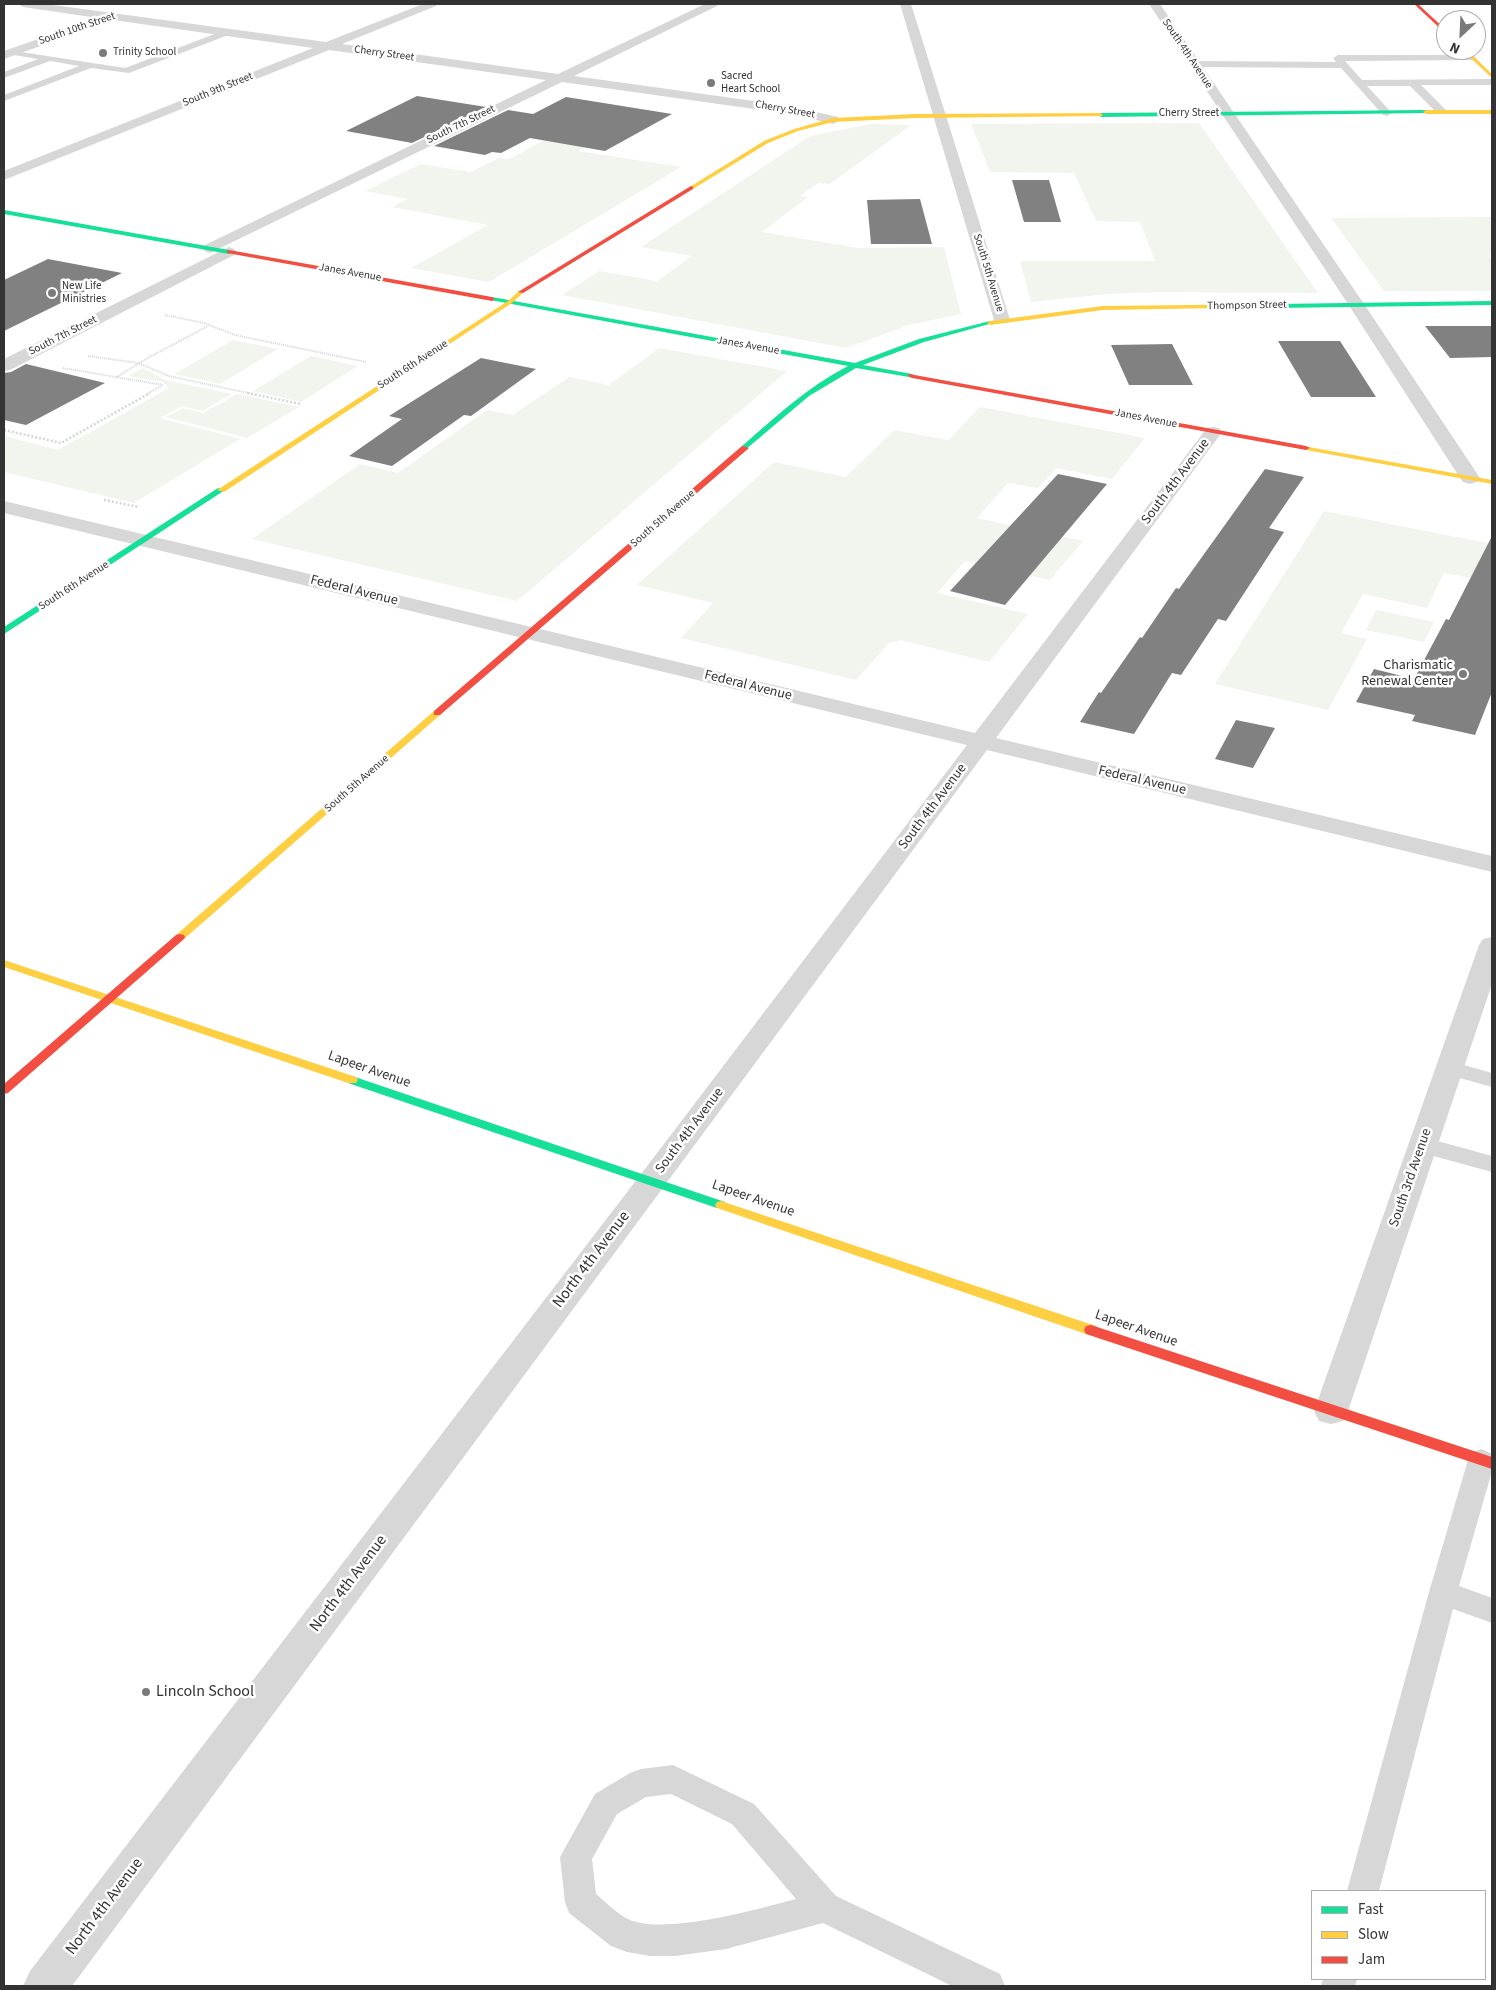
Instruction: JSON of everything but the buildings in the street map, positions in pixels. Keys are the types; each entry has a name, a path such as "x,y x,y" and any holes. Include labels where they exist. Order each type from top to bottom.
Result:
{"street":[{"name":"Cherry Street","path":"23,4 790,110 833,120 940,115 1492,112"},
{"name":"South 9th Street","path":"4,176 432,4"},
{"name":"South 7th Street","path":"210,248 713,4"},
{"name":"South 5th Avenue","path":"4,1090 814,389 856,365 899,347 938,335 1002,320 940,115 904,4"},
{"name":"South 4th Avenue","path":"1154,4 1356,304 1470,478"},
{"path":"1416,4 1436,23"},
{"name":"South 10th Street","path":"7,53 136,9"},
{"path":"1474,60 1492,77"},
{"name":"South 6th Avenue","path":"4,631 510,302 519,293 766,142 796,130 833,120"},
{"name":"Janes Avenue","path":"4,212 510,302 1492,482"},
{"name":"South 7th Street","path":"4,366 229,252"},
{"name":"Thompson Street","path":"1002,320 1103,308 1492,303"},
{"name":"South 4th Avenue","path":"652,1181 1213,432"},
{"name":"Federal Avenue","path":"4,507 981,743 1492,864"},
{"name":"South 3rd Avenue","path":"1331,1411 1492,945"},
{"name":"Lapeer Avenue","path":"4,963 1487,1462"},
{"name":"North 4th Avenue","path":"45,1986 652,1181"}],"lane":[{"path":"7,53 126,71 228,32"},
{"path":"1387,113 1343,67 1338,58 1436,57"},
{"path":"4,75 49,58"},
{"path":"1194,64 1369,68 1441,67 1431,58"},
{"path":"4,98 91,65"},
{"path":"1359,83 1492,82"},
{"path":"1413,83 1442,112"},
{"path":"1450,1068 1492,1080"},
{"path":"1423,1145 1492,1164"},
{"path":"1363,1890 1444,1592 1487,1462"},
{"path":"1444,1592 1492,1611"},
{"path":"824,1907 733,1930 677,1940 626,1936 581,1902 576,1858 606,1804 641,1784 673,1779 743,1814 824,1907 988,1986"}],"path":[{"path":"159,313 204,323 235,335 373,363"},
{"path":"117,377 138,363 208,326"},
{"path":"86,355 138,363 169,376 305,405 296,410"},
{"path":"4,430 61,443 163,385 58,367"},
{"path":"100,499 138,508 146,503"}],"shaded area":[{"path":"1199,123 1318,293 1159,292 1108,294 1031,302 1020,261 1155,261 1140,222 1096,221 1074,173 990,172 971,124"},
{"path":"871,124 911,125 830,184 818,183 800,196 808,197 762,232 858,248 944,247 961,314 909,325 846,348 562,295 599,271 657,281 692,256 641,247 810,136"},
{"path":"566,129 603,135 578,151 681,167 489,282 411,268 488,225 392,207 407,199 365,191 421,164 470,172 499,158 509,159"},
{"path":"1492,217 1492,254 1488,254 1492,260 1492,291 1384,291 1331,218"},
{"path":"233,340 278,349 220,384 174,374"},
{"path":"659,348 787,371 517,601 252,539 360,464 398,473 487,410 513,415 569,377 609,385"},
{"path":"311,356 358,366 301,402 253,391"},
{"path":"143,368 165,380 232,394 202,411 182,406 160,418 240,439 134,503 4,472 4,436 58,450 169,388 163,382 128,376"},
{"path":"237,394 299,407 247,438 166,417 183,408 203,413"},
{"path":"980,407 1145,438 1112,479 1056,468 1038,488 1008,483 977,518 1083,541 1050,580 965,561 937,593 1028,614 989,662 901,640 889,643 856,680 681,638 713,603 637,585 774,462 846,477 894,430 948,440"},
{"path":"1324,511 1492,544 1492,582 1444,573 1427,608 1363,594 1341,633 1367,639 1328,710 1215,684"},
{"path":"1376,610 1434,622 1424,642 1366,630"}],"traffic: fast":[{"path":"1101,115 1426,112"},
{"path":"4,212 229,252"},
{"path":"492,299 912,376"},
{"path":"1276,306 1492,303"},
{"path":"745,448 797,401 815,388 856,365 899,348 944,334 990,323"},
{"path":"4,631 221,490"},
{"path":"352,1080 721,1205"}],"traffic: slow":[{"path":"1474,60 1492,77"},
{"path":"1426,112 1492,112"},
{"path":"691,188 766,142 796,130 833,120 915,116 1101,115"},
{"path":"221,490 510,302 521,292"},
{"path":"990,323 1103,308 1276,306"},
{"path":"1306,448 1492,482"},
{"path":"180,937 437,713"},
{"path":"4,963 352,1080"},
{"path":"721,1205 1091,1330"}],"traffic: jam":[{"path":"1416,4 1436,23"},
{"path":"521,292 691,188"},
{"path":"229,252 492,299"},
{"path":"912,376 1306,448"},
{"path":"437,713 745,448"},
{"path":"4,1090 180,937"},
{"path":"1091,1330 1492,1463"}],"place":[{"name":"Trinity School","path":"103,53"},
{"name":"Sacred Heart School","path":"711,83"},
{"name":"New Life Ministries","path":"52,293"},
{"name":"Charismatic Renewal Center","path":"1463,674"},
{"name":"Lincoln School","path":"146,1692"}]}
